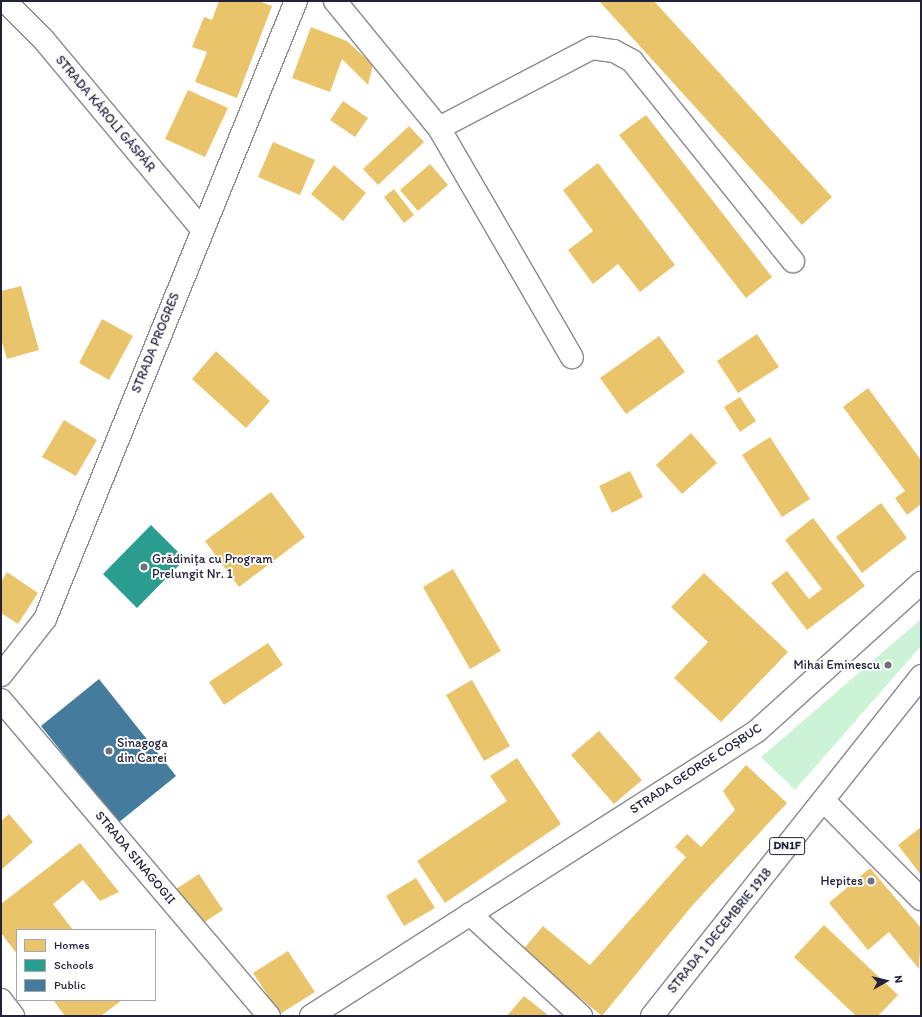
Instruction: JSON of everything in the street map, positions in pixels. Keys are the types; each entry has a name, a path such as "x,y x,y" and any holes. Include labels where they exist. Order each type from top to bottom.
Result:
{"street":[{"name":"STRADA KÁROLI GÁSPÁR","path":"5,1 43,39 202,230"},
{"name":"STRADA PROGRES","path":"1,675 45,619 296,1"},
{"path":"335,1 439,128 572,357"},
{"path":"439,128 592,48 614,51 632,61 793,261"},
{"name":"STRADA GEORGE COȘBUC","path":"311,1016 757,731 921,583"},
{"name":"STRADA 1 DECEMBRIE 1918","path":"652,1016 824,801 921,676"},
{"name":"STRADA SINAGOGII","path":"1,700 269,1016"},
{"path":"824,801 921,899"},
{"path":"470,914 581,1016"},
{"path":"1,1000 13,1016"}],"green space":[{"path":"921,619 921,646 795,790 761,757"}],"building: Homes":[{"path":"219,1 259,1 272,6 237,98 195,82 207,52 192,47 204,17 212,20"},
{"path":"599,1 654,1 832,197 802,225"},
{"path":"311,27 347,41 373,65 368,85 342,59 330,92 292,78"},
{"path":"188,90 228,108 205,157 165,139"},
{"path":"343,101 368,118 355,137 330,120"},
{"path":"646,115 772,277 746,298 619,135"},
{"path":"409,126 424,142 378,185 363,169"},
{"path":"273,142 315,160 300,195 258,177"},
{"path":"598,163 675,265 640,292 618,264 593,284 568,250 593,231 563,190"},
{"path":"430,164 448,185 418,211 400,190"},
{"path":"334,165 366,193 343,221 311,194"},
{"path":"394,189 414,215 404,223 384,197"},
{"path":"21,286 39,350 7,359 1,339 1,291"},
{"path":"102,319 133,336 109,380 79,363"},
{"path":"757,334 779,367 738,393 717,361"},
{"path":"659,336 685,372 626,414 600,378"},
{"path":"216,351 270,401 246,428 192,379"},
{"path":"868,388 921,460 921,504 907,515 895,498 905,491 843,407"},
{"path":"740,397 756,421 740,432 724,407"},
{"path":"64,420 97,440 76,476 42,457"},
{"path":"691,433 717,463 682,494 656,465"},
{"path":"770,437 810,499 782,517 742,455"},
{"path":"630,471 643,497 612,513 599,486"},
{"path":"271,492 305,537 239,587 205,541"},
{"path":"881,503 907,538 862,573 836,537"},
{"path":"813,518 865,586 807,630 771,583 787,571 809,599 822,589 785,540"},
{"path":"453,569 501,651 470,669 423,587"},
{"path":"7,572 38,593 18,624 1,613 1,582"},
{"path":"704,573 788,652 721,722 674,678 708,642 671,607"},
{"path":"268,643 283,665 224,705 209,682"},
{"path":"472,680 510,746 484,761 446,695"},
{"path":"599,731 642,780 614,804 571,755"},
{"path":"517,758 561,824 445,903 417,861 507,801 490,776"},
{"path":"746,765 787,803 691,907 602,1016 522,951 543,926 590,965 686,857 675,847 687,834 701,847 735,810 723,791"},
{"path":"9,814 33,842 1,870 1,821"},
{"path":"921,827 921,875 898,845"},
{"path":"80,843 119,892 100,901 83,880 53,904 72,929 16,929 16,953 1,933 1,904"},
{"path":"870,868 921,928 919,969 889,932 868,950 829,903"},
{"path":"199,874 223,910 197,927 173,891"},
{"path":"416,878 435,908 404,926 386,896"},
{"path":"824,925 898,995 878,1016 856,1016 794,957"},
{"path":"288,951 315,992 280,1014 253,973"},
{"path":"524,996 549,1016 507,1016"},
{"path":"54,1001 121,1001 101,1016 65,1016"}],"building: Schools":[{"name":"Grădinița cu Program Prelungit Nr. 1","path":"151,525 185,559 137,608 103,574"}],"building: Public":[{"name":"Sinagoga din Carei","path":"99,679 176,776 118,823 41,726"}],"place":[{"name":"Grădinița cu Program Prelungit Nr. 1","path":"144,567"},
{"name":"Mihai Eminescu","path":"888,665"},
{"name":"Sinagoga din Carei","path":"109,751"},
{"name":"Hepites","path":"871,881"}]}
